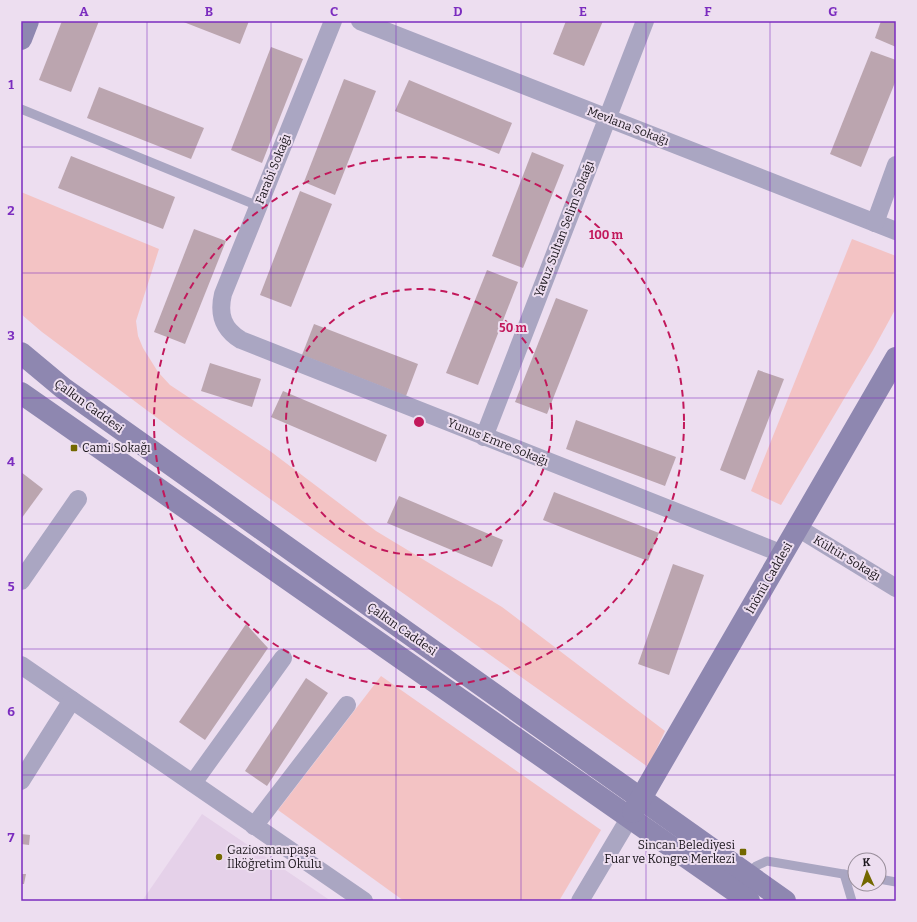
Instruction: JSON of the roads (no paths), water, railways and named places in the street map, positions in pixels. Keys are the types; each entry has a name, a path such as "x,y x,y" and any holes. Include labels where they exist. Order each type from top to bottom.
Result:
{"main road":[{"path":"21,39 28,21"},
{"name":"Çalkın Caddesi","path":"21,353 70,393 785,901"},
{"name":"İnönü Caddesi","path":"630,817 896,358"},
{"name":"Çalkın Caddesi","path":"21,393 749,901"}],"street":[{"name":"Farabi Sokağı","path":"222,318 221,308 223,294 333,21"},
{"name":"Mevlana Sokağı","path":"360,21 896,231"},
{"name":"Yavuz Sultan Selim Sokağı","path":"484,437 645,21"},
{"path":"875,223 896,165"},
{"name":"Yunus Emre Sokağı","path":"222,318 229,330 241,340 783,554"},
{"path":"21,581 78,499"},
{"name":"Kültür Sokağı","path":"798,528 896,588"},
{"path":"193,783 283,658"},
{"path":"21,665 364,901"},
{"path":"21,781 72,700"},
{"path":"254,826 347,705"},
{"path":"580,901 630,817"}],"lane":[{"path":"21,109 258,206"},
{"path":"748,874 756,866 763,862 768,862 847,875"},
{"path":"844,874 852,901"}],"place":[{"name":"Cami Sokağı","path":"74,448"},
{"name":"Sincan Belediyesi Fuar ve Kongre Merkezi","path":"743,852"},
{"name":"Gaziosmanpaşa İlköğretim Okulu","path":"219,857"}]}
